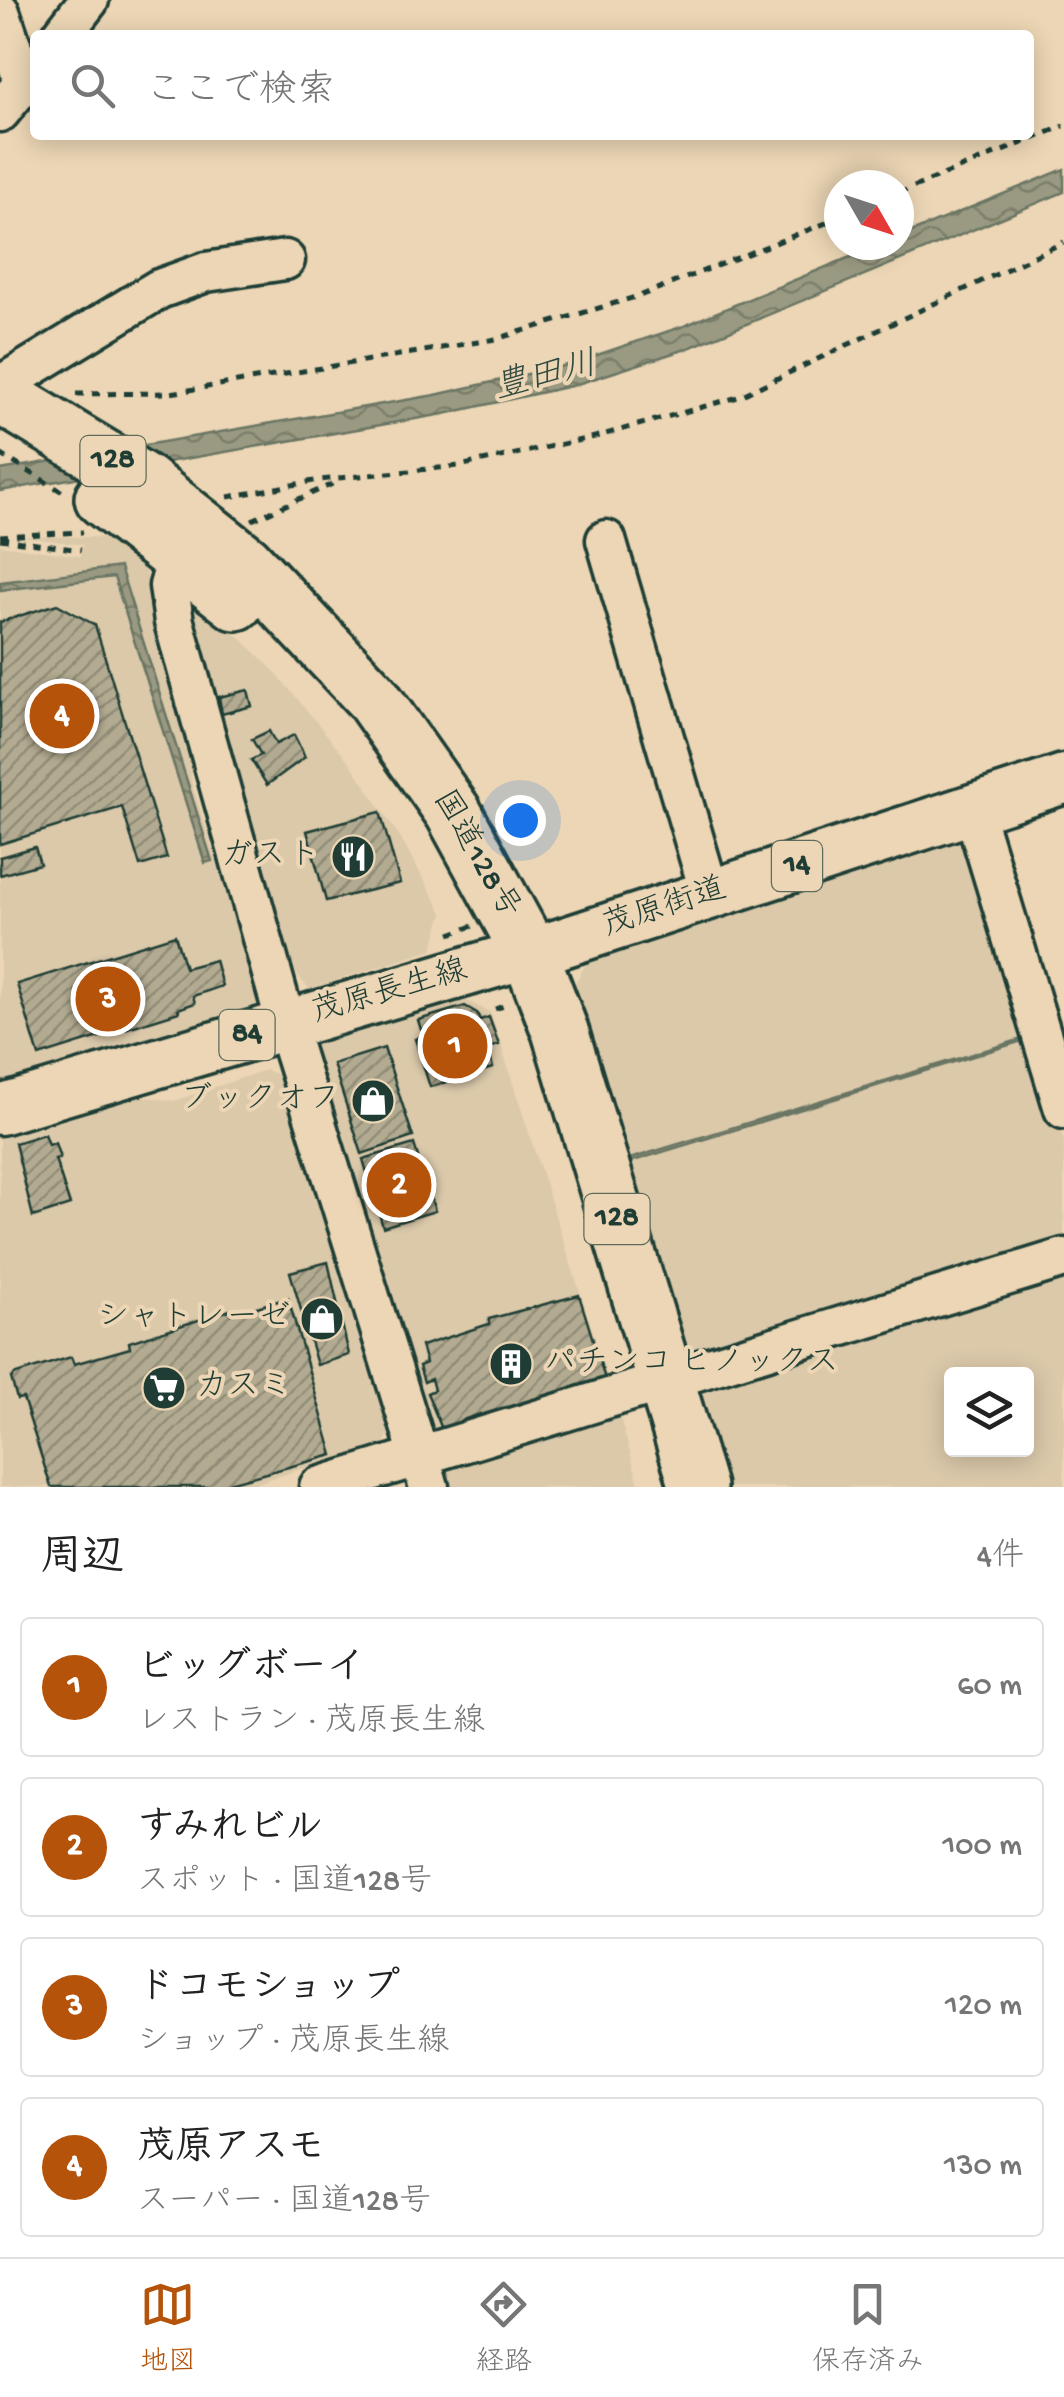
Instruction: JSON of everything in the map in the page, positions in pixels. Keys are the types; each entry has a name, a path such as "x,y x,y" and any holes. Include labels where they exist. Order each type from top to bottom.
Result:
{"highway":[{"name":"国道128号","path":"21,404 114,525 187,529"},
{"name":"国道128号","path":"21,404 292,608 372,696 453,812 512,958 560,1031 650,1385 663,1487"},
{"name":"国道128号","path":"650,1385 698,1487"}],"main road":[{"name":"茂原街道","path":"512,958 1064,779"},
{"name":"茂原長生線","path":"0,1110 512,958"}],"street":[{"path":"66,30 89,0"},
{"path":"0,12 20,88"},
{"path":"21,404 158,289 206,272 285,260"},
{"path":"187,529 169,586 174,622 286,1022 425,1472"},
{"path":"606,540 710,894"},
{"path":"973,808 1064,1109"},
{"path":"320,1487 425,1472 650,1385 1064,1258"}],"path":[{"path":"1034,138 1064,126"},
{"path":"914,188 1030,140"},
{"path":"21,404 171,394 496,339 642,295 824,224"},
{"path":"187,529 216,500 282,486 460,466 594,436 738,397 1064,242"},
{"path":"0,454 77,501"},
{"path":"250,520 340,480"},
{"path":"0,537 114,525"},
{"path":"0,537 80,550"}],"shaded area":[{"path":"19,536 124,538 139,549 193,727 189,749 192,784 261,1004 0,1085 0,545 80,556 83,545"},
{"path":"208,606 276,673 351,764 399,836 443,913 432,950 309,989 294,971 187,623 198,608"},
{"path":"969,834 1032,1036 626,1160 572,988 588,961"},
{"path":"465,1000 490,1012 609,1383 429,1439 307,1048"},
{"path":"1033,1038 1064,1141 1064,1243 687,1358 627,1163"},
{"path":"265,1070 279,1075 389,1434 384,1443 244,1487 0,1487 0,1137 131,1095 174,1101"},
{"path":"1064,1275 1064,1487 726,1487 698,1393 906,1330 905,1323"},
{"path":"618,1411 640,1487 440,1487 438,1467"}],"water":[{"path":"1064,169 1064,192 914,254 914,231"},
{"name":"豊田川","path":"843,260 900,260 686,349 571,386 444,414 0,491 0,470 435,395 567,365 684,326"},
{"path":"120,567 212,861 205,863 114,577 0,590 0,582"},
{"path":"1032,1036 627,1163 626,1160"}],"building":[{"path":"57,604 95,625 167,858 140,866 122,807 0,844 0,622"},
{"path":"248,690 252,706 222,714 219,697"},
{"path":"269,731 276,744 294,735 305,757 267,785 251,760 261,755 252,739"},
{"name":"ガスト","path":"380,812 400,883 326,901 307,831"},
{"path":"35,847 40,864 0,875 0,857"},
{"path":"175,935 185,968 215,960 222,986 193,996 195,1003 178,1009 179,1012 39,1056 17,984"},
{"path":"465,1006 477,1013 480,1020 489,1017 499,1045 488,1048 493,1068 430,1087 415,1039 423,1036 418,1020"},
{"name":"ブックオフ","path":"384,1048 413,1137 362,1154 333,1064"},
{"path":"44,1134 48,1145 55,1143 60,1158 55,1159 70,1205 33,1217 15,1143"},
{"path":"414,1144 435,1211 383,1227 363,1159"},
{"name":"シャトレーゼ","path":"328,1262 349,1355 317,1365 290,1272"},
{"name":"パチンコ ヒノックス","path":"579,1295 606,1382 482,1420 480,1414 465,1419 466,1426 444,1434 427,1393 434,1390 431,1379 424,1382 419,1366 426,1363 421,1346 489,1324 489,1319"},
{"name":"カスミ","path":"288,1298 333,1455 214,1487 51,1487 23,1398 17,1399 11,1378 16,1374 71,1357 74,1364 130,1348 129,1342 230,1310 232,1314"}],"place":[{"name":"茂原アスモ","path":"62,716"},
{"name":"ガスト","path":"353,857"},
{"name":"ドコモショップ","path":"108,999"},
{"name":"ビッグボーイ","path":"455,1046"},
{"name":"ブックオフ","path":"373,1101"},
{"name":"すみれビル","path":"399,1185"},
{"name":"シャトレーゼ","path":"322,1319"},
{"name":"パチンコ ヒノックス","path":"511,1364"},
{"name":"カスミ","path":"164,1388"}]}
